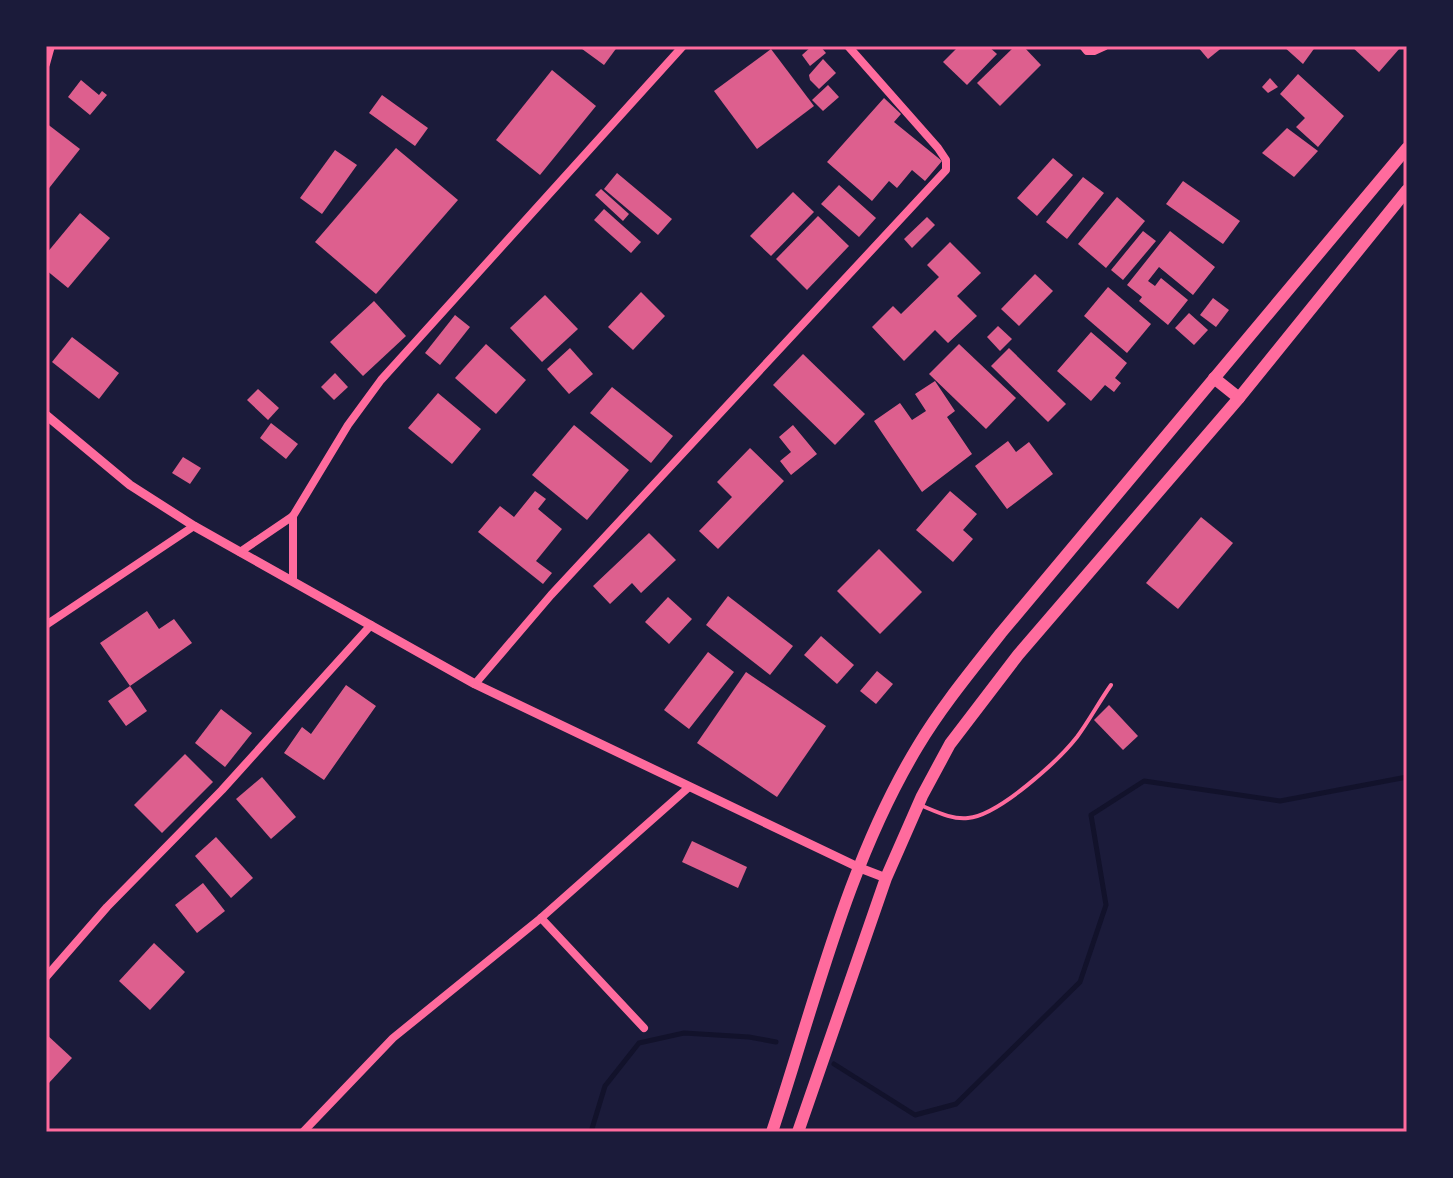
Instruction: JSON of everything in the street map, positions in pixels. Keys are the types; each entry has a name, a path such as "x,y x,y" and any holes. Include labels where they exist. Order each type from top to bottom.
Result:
{"main road":[{"path":"772,1132 860,868 917,748 946,704 1001,633 1407,148"},
{"path":"798,1132 886,878 918,804 950,744 1018,655 1239,398 1407,190"},
{"path":"1214,378 1239,398"}],"street":[{"path":"46,64 51,46"},
{"path":"240,552 293,516 348,425 381,380 683,46"},
{"path":"475,684 551,595 946,170 946,160 938,148 848,46"},
{"path":"1083,46 1087,51 1094,51 1105,46"},
{"path":"46,415 130,485 194,526 475,684 886,878"},
{"path":"293,516 293,580"},
{"path":"46,625 194,526"},
{"path":"46,977 107,907 222,790 371,625"},
{"path":"303,1132 393,1038 541,918 689,787"},
{"path":"541,918 644,1028"}],"lane":[{"path":"918,804 966,819 1012,797 1043,772 1076,738 1111,685"}],"building":[{"path":"578,46 618,46 604,65"},
{"path":"812,46 820,46 826,53 810,66 802,55"},
{"path":"959,46 988,46 997,54 967,85 943,62"},
{"path":"1015,46 1023,46 1041,65 1000,106 977,83"},
{"path":"1197,46 1224,46 1208,59"},
{"path":"1283,46 1316,46 1303,64"},
{"path":"1351,46 1399,46 1400,48 1379,72"},
{"path":"771,49 814,106 757,149 714,91"},
{"path":"823,59 836,73 819,89 809,75"},
{"path":"552,70 596,106 540,175 496,140"},
{"path":"1298,74 1344,116 1318,147 1296,127 1305,118 1280,94"},
{"path":"1270,78 1278,87 1268,93 1262,87"},
{"path":"81,80 99,95 102,91 107,95 90,115 68,97"},
{"path":"828,85 839,97 823,111 812,100"},
{"path":"382,95 428,128 415,146 369,113"},
{"path":"884,98 901,114 894,122 942,161 925,181 912,170 897,188 889,181 872,201 827,162"},
{"path":"46,123 80,149 46,192"},
{"path":"1287,128 1318,151 1294,177 1262,153"},
{"path":"396,148 458,200 376,294 315,242"},
{"path":"335,150 357,165 322,214 300,198"},
{"path":"1053,158 1073,175 1037,216 1017,198"},
{"path":"617,173 672,219 658,235 604,189"},
{"path":"1083,177 1104,193 1067,239 1046,222"},
{"path":"1183,181 1240,221 1223,244 1166,204"},
{"path":"839,185 876,218 859,237 821,204"},
{"path":"601,189 629,214 623,221 595,195"},
{"path":"793,192 814,212 771,256 750,236"},
{"path":"1117,197 1145,221 1106,268 1078,244"},
{"path":"604,209 641,242 631,253 594,220"},
{"path":"80,213 110,238 68,288 46,270 46,254"},
{"path":"818,216 849,246 807,290 776,259"},
{"path":"927,217 935,225 912,248 904,239"},
{"path":"1143,231 1156,241 1123,280 1111,270"},
{"path":"1170,231 1215,267 1193,295 1159,267 1148,281 1155,286 1161,278 1188,300 1168,325 1139,301 1142,297 1127,285"},
{"path":"950,242 981,273 957,296 977,316 948,343 935,330 904,361 872,327 893,306 901,314 939,277 927,265"},
{"path":"1035,274 1053,291 1019,326 1001,309"},
{"path":"1108,287 1151,324 1127,353 1084,316"},
{"path":"641,292 665,316 633,350 608,327"},
{"path":"545,295 578,329 542,362 510,328"},
{"path":"1213,298 1229,310 1216,327 1200,315"},
{"path":"374,301 406,336 363,376 330,342"},
{"path":"1189,313 1208,330 1194,345 1175,328"},
{"path":"455,315 470,327 440,365 425,353"},
{"path":"998,326 1012,339 1000,351 987,337"},
{"path":"1091,332 1127,363 1115,378 1121,383 1114,392 1105,385 1091,401 1057,371"},
{"path":"72,337 119,373 99,399 52,362"},
{"path":"486,344 526,380 496,414 455,378"},
{"path":"959,344 1016,398 986,429 929,374"},
{"path":"570,348 593,374 569,394 547,369"},
{"path":"1009,348 1066,404 1048,422 991,366"},
{"path":"803,354 865,414 835,445 773,385"},
{"path":"335,373 348,387 334,400 321,387"},
{"path":"935,381 955,411 947,417 972,454 922,492 874,421 900,403 912,420 926,411 915,394"},
{"path":"612,387 673,436 651,463 590,413"},
{"path":"258,389 279,408 268,420 247,400"},
{"path":"438,393 481,429 452,464 408,428"},
{"path":"271,423 298,444 286,459 260,438"},
{"path":"574,425 629,470 587,520 532,475"},
{"path":"793,425 817,454 791,475 780,461 791,452 779,437"},
{"path":"1008,441 1016,452 1029,442 1053,474 1007,509 975,466"},
{"path":"750,448 784,481 718,549 699,531 732,497 717,482"},
{"path":"183,457 201,468 190,484 172,473"},
{"path":"535,491 546,499 538,509 562,529 536,561 552,573 543,584 478,532 500,506 514,517"},
{"path":"950,491 977,514 963,530 973,539 953,562 916,530"},
{"path":"1201,517 1233,543 1178,609 1146,583"},
{"path":"649,533 676,560 641,593 632,583 610,604 593,586"},
{"path":"879,549 922,592 880,634 837,591"},
{"path":"728,596 793,646 770,675 706,625"},
{"path":"668,597 692,619 669,644 645,622"},
{"path":"147,611 159,629 174,619 192,643 130,686 100,643"},
{"path":"821,636 854,665 837,684 804,655"},
{"path":"708,652 734,672 689,729 664,710"},
{"path":"877,671 893,684 876,704 860,691"},
{"path":"746,672 826,726 777,797 697,743"},
{"path":"346,685 376,706 324,780 284,753 302,727 311,734"},
{"path":"130,686 147,711 126,726 108,701"},
{"path":"1109,705 1138,736 1123,750 1094,720"},
{"path":"221,709 252,733 225,767 195,743"},
{"path":"185,754 213,782 162,833 134,805"},
{"path":"262,777 296,817 271,839 236,799"},
{"path":"216,837 253,878 231,898 195,856"},
{"path":"692,841 747,867 738,888 682,862"},
{"path":"203,883 225,911 197,933 175,905"},
{"path":"154,943 185,972 150,1010 119,981"},
{"path":"46,1034 72,1058 48,1084 46,1083"}],"waterway":[{"path":"834,1064 915,1115 956,1104 1080,982 1106,905 1091,815 1144,781 1280,801 1407,777"},
{"path":"591,1132 605,1086 639,1043 684,1033 776,1042"}]}
